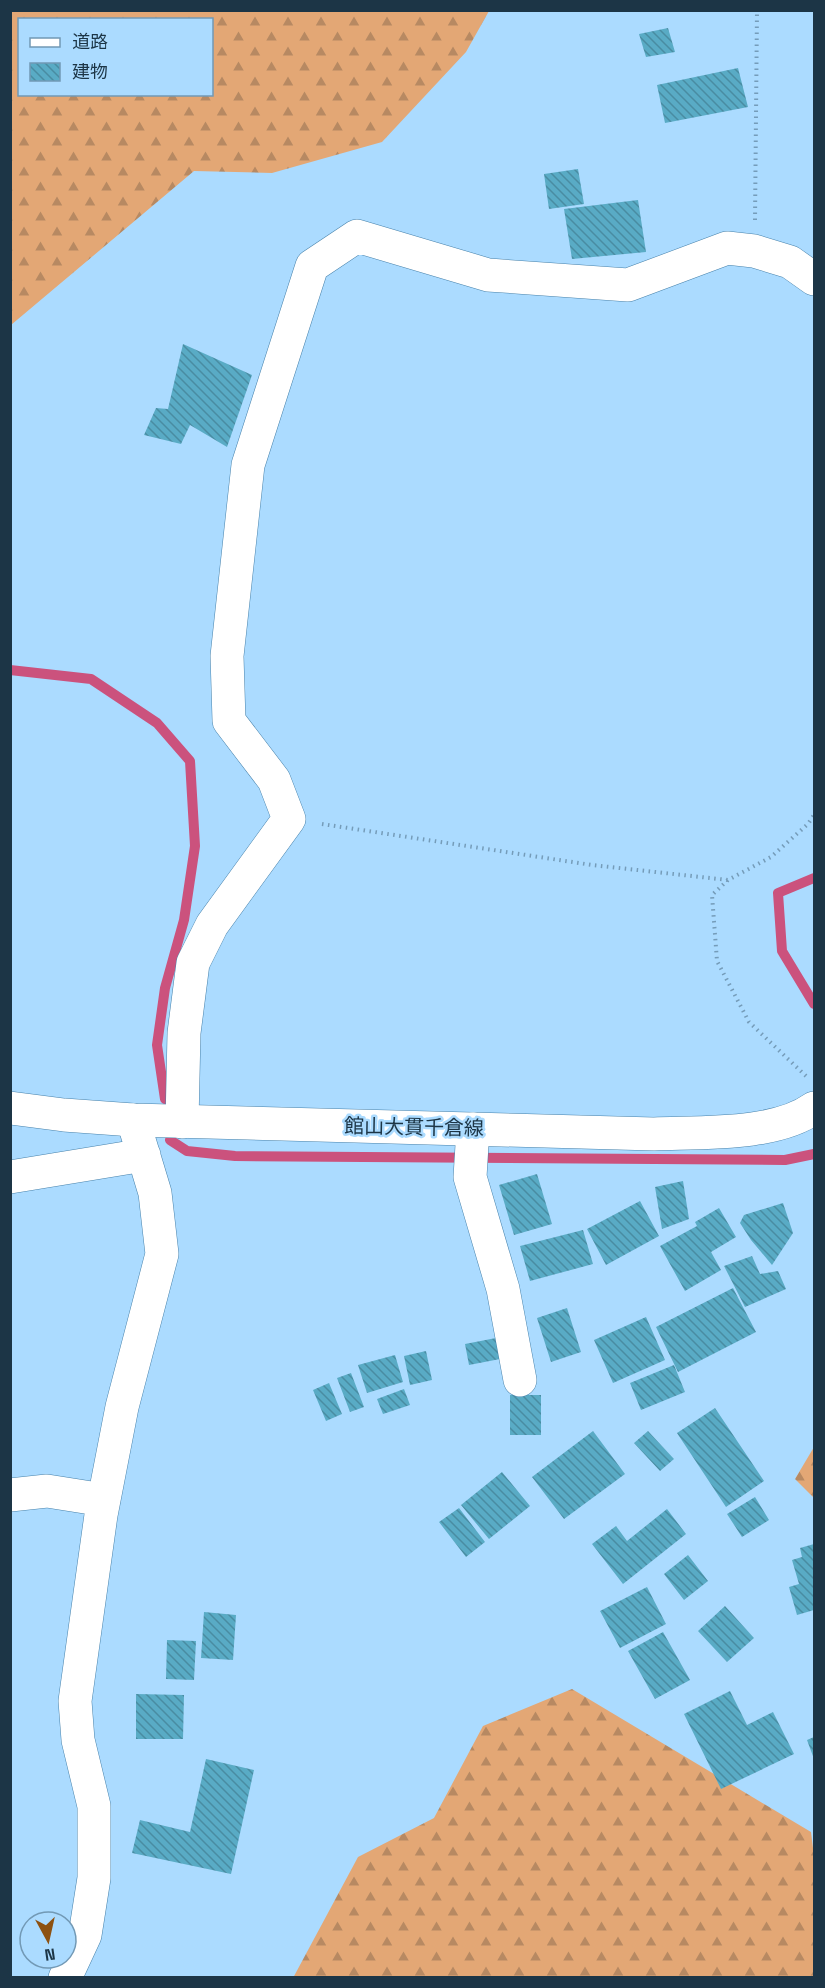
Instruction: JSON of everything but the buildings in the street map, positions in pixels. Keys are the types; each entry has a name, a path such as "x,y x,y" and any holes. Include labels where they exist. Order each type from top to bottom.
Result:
{"street":[{"path":"182,1122 184,1033 193,963 212,926 289,819 273,780 229,721 227,656 248,465 312,266 357,236 488,275 628,285 727,248 754,251 790,262 814,279"},
{"name":"館山大貫千倉線","path":"10,1108 64,1115 182,1122 654,1134 728,1131 776,1124 802,1116 814,1107"},
{"path":"64,1977 85,1935 94,1878 94,1806 78,1740 75,1701 104,1500 122,1407 162,1254 155,1193 133,1120"},
{"path":"473,1129 470,1177 504,1289 520,1380"},
{"path":"10,1177 144,1155"},
{"path":"10,1495 47,1491 104,1500"}],"path":[{"path":"754,251 758,10"},
{"path":"814,815 808,824 771,857 728,880 712,895 717,961 749,1022 814,1084"},
{"path":"289,819 592,865 728,880"}],"green space":[{"path":"11,10 489,10 466,52 382,142 272,173 194,171 11,325"},
{"path":"814,1447 814,1498 795,1479"},
{"path":"572,1689 811,1832 814,1856 814,1977 293,1978 358,1857 434,1818 483,1726"}],"waterway":[{"path":"10,670 91,679 157,723 190,761 195,846 184,920 165,988 157,1045 165,1099"},
{"path":"814,878 778,893 782,951 814,1004"},
{"path":"170,1140 187,1151 235,1156 785,1160 814,1154"}]}
